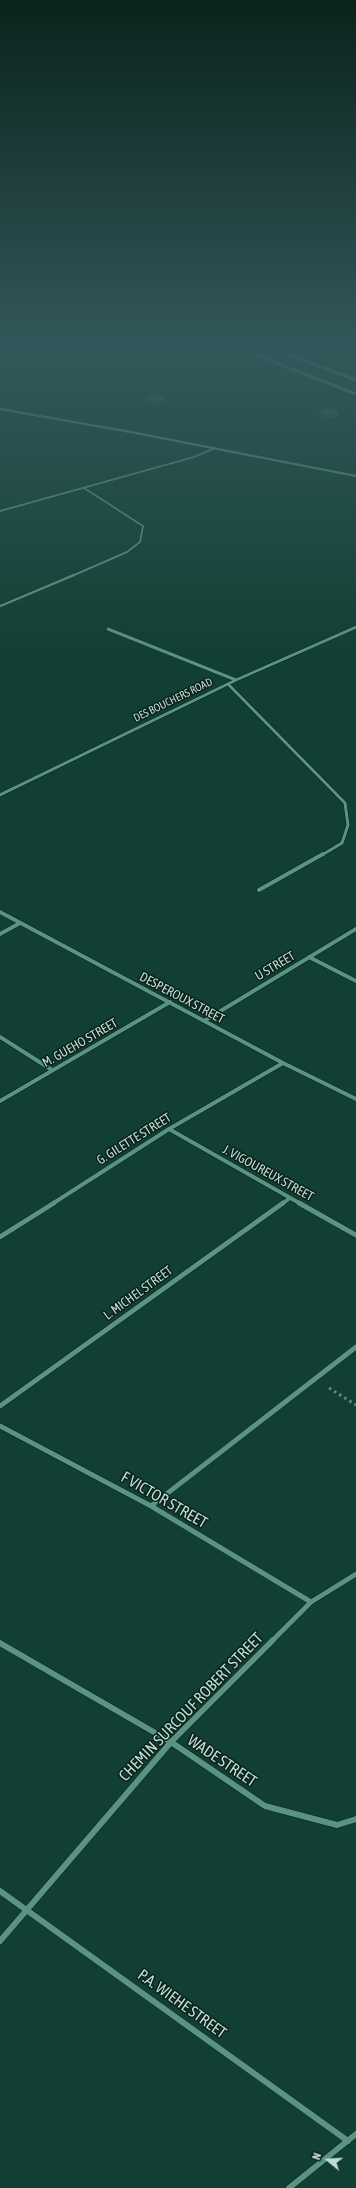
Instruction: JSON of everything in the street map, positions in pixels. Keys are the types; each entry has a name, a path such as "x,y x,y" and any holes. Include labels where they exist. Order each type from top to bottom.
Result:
{"street":[{"path":"246,454 356,476"},
{"name":"DES BOUCHERS ROAD","path":"0,795 236,680 356,627"},
{"path":"108,630 236,680"},
{"path":"228,684 345,803 348,825 342,843 258,890"},
{"name":"DESPEROUX STREET","path":"0,912 204,1021 356,1099"},
{"path":"0,934 20,923"},
{"name":"U STREET","path":"204,1021 356,929"},
{"path":"309,957 356,981"},
{"name":"M. GUEHO STREET","path":"0,1101 170,1002"},
{"path":"0,1037 52,1070"},
{"name":"G. GILETTE STREET","path":"0,1238 169,1129 283,1062"},
{"name":"J. VIGOUREUX STREET","path":"169,1129 356,1235"},
{"name":"L. MICHEL STREET","path":"0,1406 290,1198"},
{"path":"151,1506 356,1347"},
{"name":"F VICTOR STREET","path":"0,1426 151,1506 311,1602"},
{"name":"CHEMIN SURCOUF ROBERT STREET","path":"0,1942 26,1909 171,1742 311,1602 356,1574"},
{"name":"WADE STREET","path":"0,1643 171,1742 265,1806 337,1825 356,1819"},
{"name":"P.A. WIEHE STREET","path":"0,1891 348,2141"},
{"path":"289,2188 356,2134"}],"lane":[{"path":"0,511 201,454"},
{"path":"0,606 127,552 140,542 143,526 84,488"}],"path":[{"path":"316,1379 356,1405"}]}
